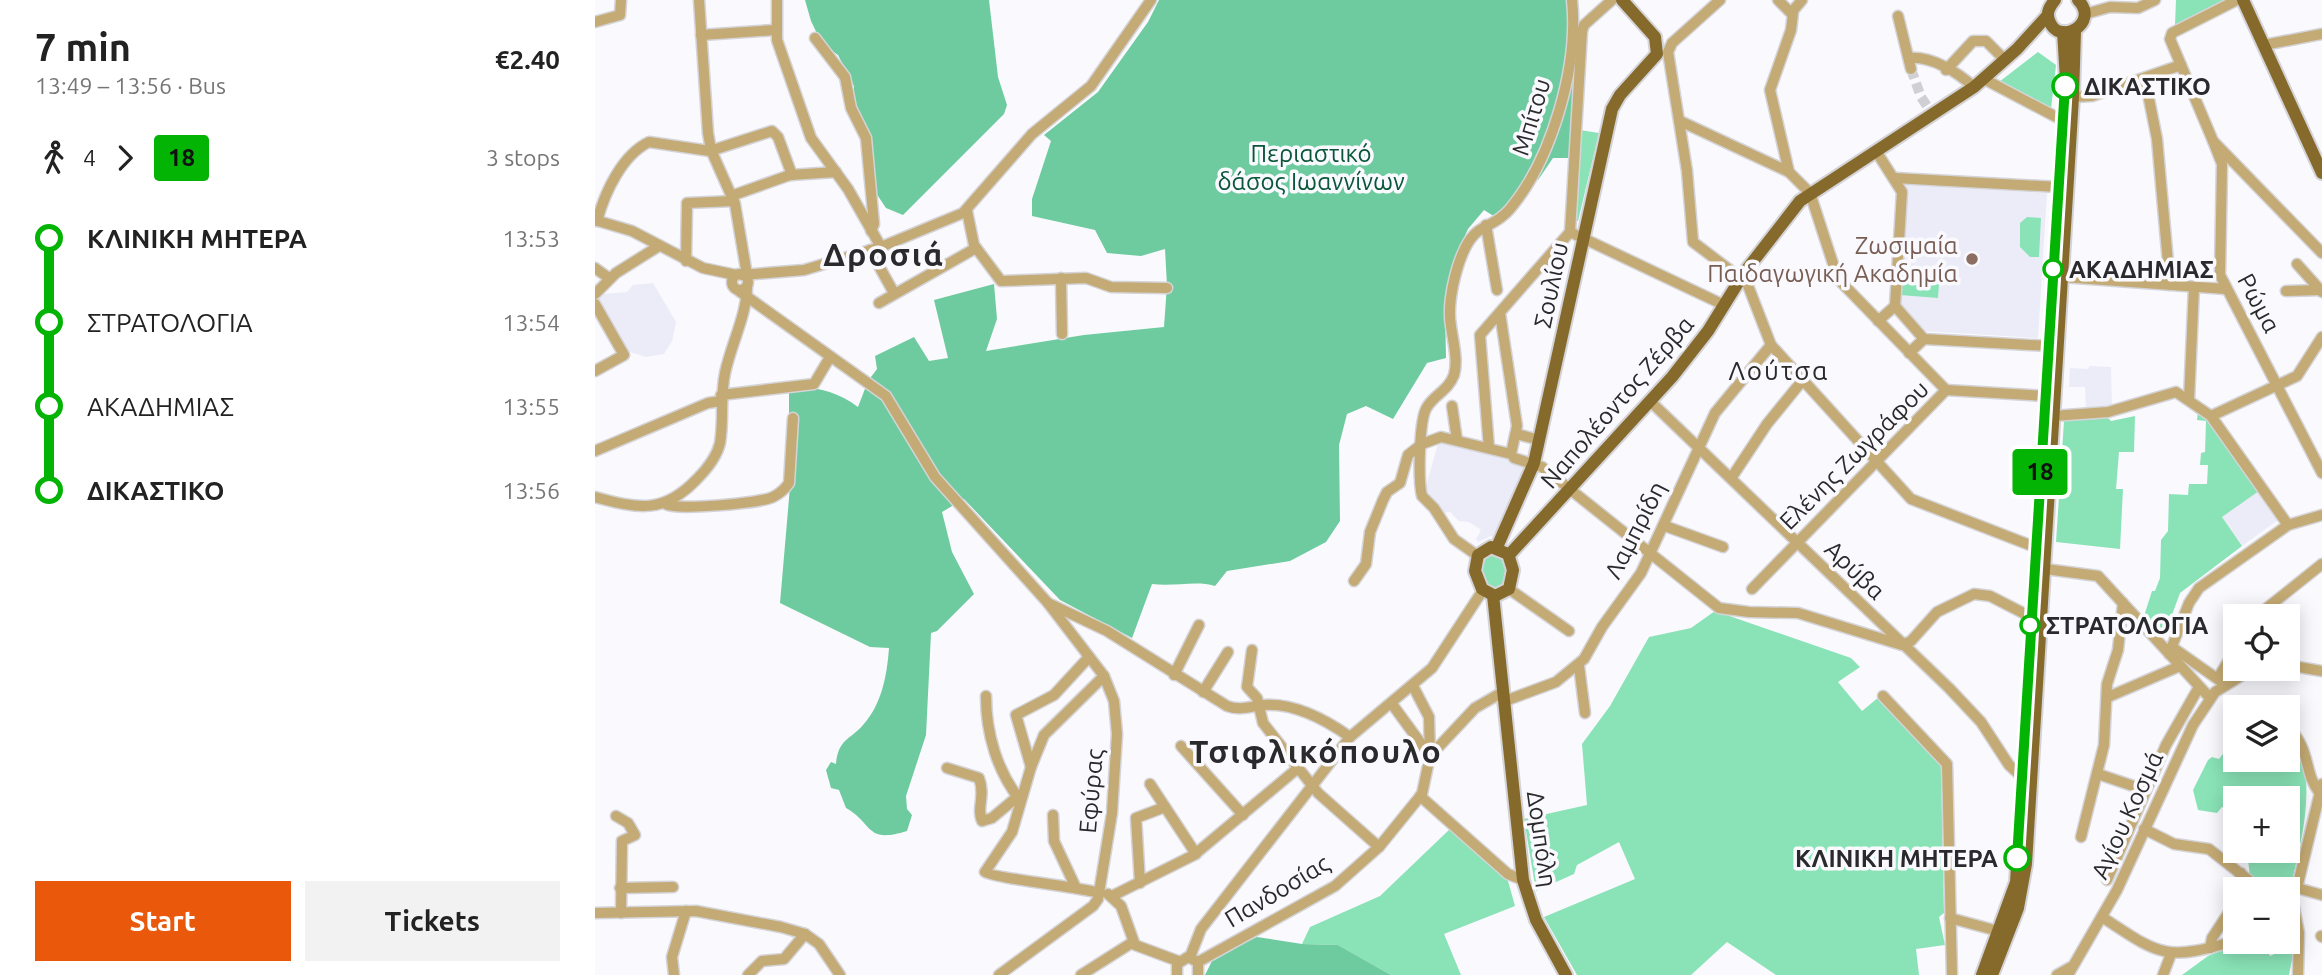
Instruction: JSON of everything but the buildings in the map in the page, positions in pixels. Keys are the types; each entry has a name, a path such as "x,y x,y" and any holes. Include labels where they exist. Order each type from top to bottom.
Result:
{"main road":[{"path":"1622,0 1657,41 1662,57"},
{"path":"2243,0 2322,173"},
{"path":"2050,5 2052,26 2069,32 2081,25 2083,5"},
{"name":"Ναπολέοντος Ζέρβα","path":"1509,555 1651,402 1708,331 1741,278 1796,205 1810,192 1985,79 2005,60 2050,5"},
{"path":"1992,975 2018,908 2025,879 2038,568 2035,547 2069,32"},
{"path":"1982,975 2016,882 2031,617 2053,416 2063,277 2073,97 2069,32"},
{"name":"Σουλίου","path":"1497,547 1534,463 1614,106 1662,57"},
{"path":"1497,547 1509,555 1513,570 1496,592 1475,575 1478,556 1485,549 1497,547"},
{"name":"Δομπόλη","path":"1496,592 1509,692 1503,697 1523,880 1537,922 1566,975"}],"street":[{"path":"595,22 619,15 621,0"},
{"path":"699,0 711,150 733,198 743,281"},
{"path":"777,0 775,30 811,138 836,172 871,231 875,248 894,293"},
{"path":"792,175 772,131 711,150 651,141 633,151 596,220 632,231 686,261 743,281 797,272 875,248 967,211 1028,138 1091,86 1151,0"},
{"name":"Μπίτου","path":"1478,556 1454,539 1434,508 1422,496 1424,412 1448,388 1455,370 1450,312 1460,260 1475,232 1501,218 1512,206 1537,171 1546,151 1572,48 1572,0"},
{"path":"1489,448 1479,337 1570,232 1582,31 1584,25 1612,0"},
{"path":"1720,0 1671,44 1662,57 1680,121 1693,242 1750,287 1770,345 1916,502 2035,547"},
{"path":"1777,0 1785,10 1793,13"},
{"path":"1789,172 1770,90 1791,30 1793,13 1802,0"},
{"path":"2083,5 2138,8 2155,0"},
{"path":"2237,0 2172,33 2170,39 2213,141 2322,253"},
{"path":"1898,16 1910,64 1923,57 1959,74 1974,87"},
{"path":"1657,41 1671,40 1687,29"},
{"path":"701,35 775,30"},
{"path":"2264,45 2322,34"},
{"path":"815,38 845,77 851,108 866,138 873,194 874,224 871,231"},
{"path":"1946,70 1973,41 1986,41 2005,60"},
{"path":"2073,97 2092,96 2181,65"},
{"path":"1985,79 2062,120"},
{"path":"2145,79 2157,139 2170,285"},
{"path":"1680,121 1789,172 1810,192 1836,276 1947,390"},
{"name":"Ρώμα","path":"2213,141 2222,164 2219,266 2227,289 2280,386 2322,473"},
{"path":"1876,151 1895,178 1902,195 1895,306 1924,339 2048,346"},
{"path":"686,261 687,203 733,198 792,175 836,172"},
{"path":"1895,178 2059,187"},
{"path":"967,211 976,248 1000,280 1011,282 1089,278 1111,287 1167,288"},
{"path":"1486,225 1497,290"},
{"path":"1570,232 1724,305"},
{"path":"595,295 609,278 659,246"},
{"path":"879,303 976,248"},
{"path":"2297,264 2322,291"},
{"path":"595,268 609,278"},
{"path":"2063,277 2227,289"},
{"path":"1061,278 1062,334"},
{"name":"Εφύρας","path":"743,281 749,298 886,396 939,481 1048,603 1104,676 1114,701 1117,734 1112,813 1101,892"},
{"path":"2189,400 2194,287"},
{"path":"2286,291 2322,291"},
{"path":"595,497 636,506 666,504 695,482 716,453 720,439 721,398 733,343 749,298"},
{"path":"595,304 624,355 595,371"},
{"path":"1878,321 1895,306"},
{"path":"1354,581 1366,564 1370,532 1386,493 1400,483 1408,456 1422,444 1437,437 1511,454 1517,434 1500,313"},
{"path":"2211,416 2280,386 2299,374 2322,337"},
{"path":"1909,353 1924,339"},
{"name":"Λαμπρίδη","path":"1503,697 1550,684 1579,666 1602,626 1637,580 1665,526 1719,407 1770,345"},
{"path":"595,452 721,398 814,384 830,357"},
{"path":"1732,477 1767,424 1802,381"},
{"name":"Ελένης Ζωγράφου","path":"1752,589 1947,390 2045,396"},
{"path":"2053,416 2108,412 2174,392 2211,416 2288,526"},
{"name":"Αρύβα","path":"1651,402 1732,477 1981,722 2011,768 2021,776"},
{"path":"1452,406 1457,440"},
{"path":"666,504 671,507 708,506 775,496 789,483 793,418"},
{"path":"1517,434 1539,440"},
{"path":"1514,458 1534,463 1719,608 1797,613 1904,645 1937,611 1974,594 1990,596 2031,617"},
{"path":"2170,650 2189,603 2199,588 2288,526 2322,516"},
{"path":"1665,526 1723,547"},
{"path":"2272,604 2322,564"},
{"path":"2038,568 2097,575 2170,650 2180,666 2210,698"},
{"path":"1198,975 1194,959 1201,929 1312,784 1350,737 1413,686 1435,664 1496,592 1569,631"},
{"path":"1048,603 1107,631 1174,675 1233,708 1278,706 1312,714 1350,737"},
{"path":"2081,837 2104,745 2107,684 2118,650 2123,603"},
{"path":"1174,675 1199,625"},
{"path":"1252,650 1247,687 1259,706 1261,721 1312,784 1379,846"},
{"path":"2170,650 2222,681"},
{"path":"1203,692 1228,652"},
{"path":"1031,767 1028,765 1016,714 1054,695 1089,657"},
{"path":"1579,666 1585,713"},
{"path":"2108,697 2180,666"},
{"path":"2300,667 2322,671"},
{"path":"1104,676 1044,735 1019,799 1012,832 985,870 986,874 1112,896 1123,910 1133,942 1147,951 1178,961 1176,974"},
{"name":"Αγίου Κοσμά","path":"2057,975 2069,971 2102,917 2187,737 2222,681"},
{"path":"1413,686 1429,717 1430,756"},
{"path":"2107,880 2166,745 2199,687"},
{"path":"986,696 988,724 996,756 1019,799"},
{"path":"1882,696 1947,764 1952,975"},
{"name":"Πανδοσίας","path":"1178,961 1194,959 1335,886 1379,846 1420,796 1430,756 1475,708 1503,697"},
{"path":"1392,704 1430,756"},
{"path":"2297,877 2320,788 2313,783 2305,750 2300,743"},
{"path":"1181,746 1243,815"},
{"path":"947,768 978,778 984,793 979,814 982,821 992,818 1019,799"},
{"path":"1112,896 1196,854 1298,768"},
{"path":"2098,774 2145,790"},
{"path":"1150,784 1196,854"},
{"path":"1420,796 1508,874 1523,880"},
{"path":"1140,883 1136,818 1165,807"},
{"path":"1053,815 1054,841 1076,888"},
{"path":"616,816 628,823 635,835 622,840 621,913"},
{"path":"2144,828 2174,844 2209,849 2246,877"},
{"path":"2240,877 2241,873"},
{"path":"620,888 673,887"},
{"path":"999,975 1093,906 1101,892"},
{"path":"2300,896 2322,895"},
{"path":"674,975 672,957 686,911"},
{"path":"595,913 686,911 744,918 805,934 823,948 840,975"},
{"path":"2102,917 2145,945 2171,954 2223,945"},
{"path":"1950,918 1998,931"},
{"path":"2210,948 2223,922"},
{"path":"748,975 762,961 784,959 805,934"},
{"path":"1081,975 1133,942"},
{"path":"2163,975 2171,954"},
{"path":"2297,974 2298,954"}],"shaded area":[{"name":"Ζωσιμαία Παιδαγωγική Ακαδημία","path":"1906,185 2047,193 2038,338 1922,331 1900,307"},
{"path":"653,283 676,322 672,341 664,354 646,357 627,351 597,301 603,294 627,292 633,285"},
{"path":"2089,366 2111,367 2112,407 2086,411 2085,387 2069,387 2070,368 2088,369"},
{"path":"1439,440 1529,466 1497,539 1491,536 1478,542 1476,539 1481,530 1469,522 1459,521 1450,512 1441,513 1424,493"},
{"path":"2259,491 2278,520 2242,546 2222,517"}],"green space":[{"path":"805,0 989,0 998,77 1007,105 1004,114 903,215 886,208 876,193 872,140 854,107 854,86 838,55 822,44"},
{"name":"Περιαστικό δάσος Ιωαννίνων","path":"1159,0 1566,0 1570,32 1568,56 1577,58 1571,158 1553,158 1538,180 1530,179 1508,207 1495,217 1484,210 1468,229 1455,257 1445,308 1446,358 1427,363 1393,419 1366,406 1347,414 1339,445 1340,521 1326,542 1290,561 1227,571 1215,586 1152,584 1132,638 1060,600 964,499 942,512 952,552 974,594 937,631 931,633 926,735 906,796 907,809 912,815 907,831 877,834 846,808 839,790 831,788 826,770 831,762 836,764 839,749 863,725 875,708 885,679 889,648 870,647 780,603 796,417 789,415 789,388 825,391 858,407 868,381 877,369 875,356 914,337 929,361 948,358 934,300 994,284 997,319 986,351 1084,335 1164,327 1167,285 1165,249 1141,256 1107,253 1095,230 1032,216 1032,199 1051,141 1044,135 1098,92 1148,22"},
{"path":"2176,0 2226,0 2175,25"},
{"path":"2038,52 2056,65 2051,109 1999,82"},
{"path":"1580,130 1599,133 1578,221 1574,221"},
{"path":"2027,217 2041,218 2039,257 2030,257 2020,247 2020,223"},
{"path":"1901,266 1940,269 1938,298 1900,295"},
{"path":"2198,411 2218,431 2259,491 2222,517 2242,546 2180,593 2166,631 2158,632 2144,616 2152,591 2155,591 2160,578 2161,540 2168,531 2169,494 2188,495 2189,484 2207,484 2208,465 2200,465 2201,453 2205,452 2206,421 2197,420"},
{"path":"2135,416 2134,452 2119,452 2116,489 2123,489 2120,549 2056,542 2064,421 2108,418 2111,421"},
{"path":"1490,554 1499,554 1507,563 1506,584 1497,590 1486,588 1479,575 1482,559"},
{"path":"1715,611 1851,658 1860,667 1838,682 1862,711 1879,697 1941,764 1944,913 1939,917 1945,945 1916,949 1919,975 1776,975 1727,942 1691,975 1577,975 1544,917 1635,879 1619,842 1577,865 1574,874 1536,891 1524,819 1587,805 1582,744 1610,706 1649,637 1691,628"},
{"path":"2300,753 2304,766 2306,806 2300,842 2300,786 2223,786 2223,807 2217,813 2198,810 2193,790 2208,760 2212,757 2219,759 2223,754 2223,772 2300,772"},
{"path":"1451,828 1508,881 1515,906 1444,934 1461,975 1391,975 1338,945 1302,944 1310,927 1380,896"},
{"path":"2248,863 2296,863 2293,877 2250,877"},
{"path":"1257,937 1302,944 1338,945 1391,975 1205,975 1214,957"},
{"path":"2223,950 2223,954 2293,954 2289,975 2182,975 2208,956"}],"tunnel":[{"path":"1911,69 1921,97 1933,115"}],"bus line":[{"name":"18","path":"2017,858 2065,86"}],"place":[{"name":"ΔΙΚΑΣΤΙΚΟ","path":"2065,86"},
{"name":"Ζωσιμαία Παιδαγωγική Ακαδημία","path":"1972,259"},
{"name":"ΑΚΑΔΗΜΙΑΣ","path":"2053,269"},
{"name":"ΣΤΡΑΤΟΛΟΓΙΑ","path":"2030,625"},
{"name":"ΚΛΙΝΙΚΗ ΜΗΤΕΡΑ","path":"2017,858"}],"district":[{"name":"Δροσιά","path":"884,254"},
{"name":"Λούτσα","path":"1779,370"},
{"name":"Τσιφλικόπουλο","path":"1316,751"}]}
